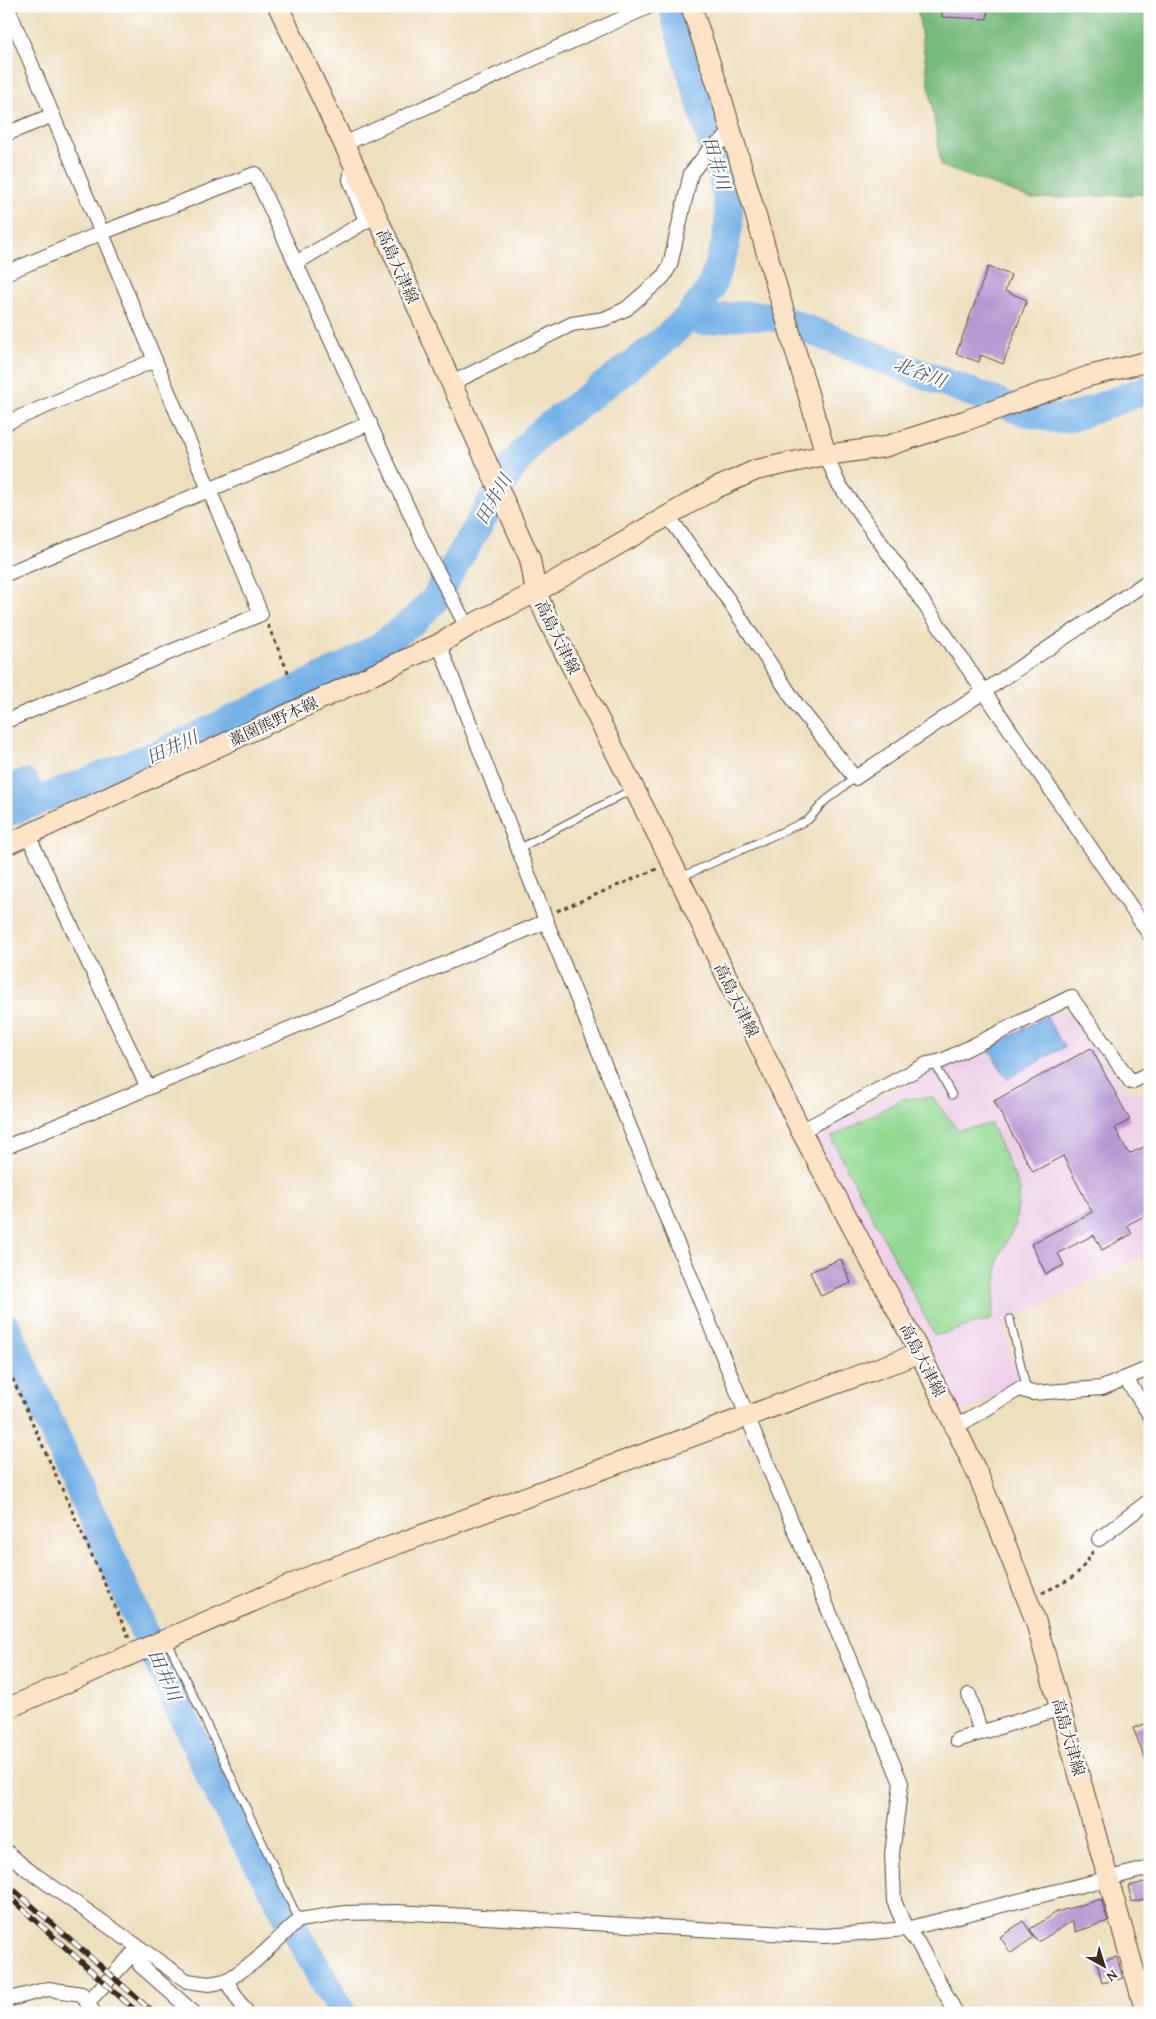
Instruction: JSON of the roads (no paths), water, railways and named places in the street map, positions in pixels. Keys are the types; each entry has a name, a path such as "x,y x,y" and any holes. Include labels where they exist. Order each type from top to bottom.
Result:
{"main road":[{"name":"高島大津線","path":"278,6 353,163 493,482 530,559 536,592 635,788 801,1131 920,1353 980,1477 1028,1600 1061,1708 1146,2013"},
{"path":"691,6 720,93 726,137 826,455"},
{"name":"藁園熊野本線","path":"6,845 439,644 466,627 536,592 669,517 714,489 756,470 826,455 884,447 1089,376 1150,361"},
{"path":"6,1709 318,1573 748,1418 920,1353"}],"street":[{"path":"6,721 261,614 7,6"},
{"path":"344,144 650,6"},
{"path":"6,134 53,115"},
{"path":"450,384 572,324 604,320 626,309 663,277 670,265 691,173 707,153 726,137"},
{"path":"296,262 366,221 350,180 353,163"},
{"path":"6,273 101,233 255,174 433,563 466,627"},
{"path":"6,423 156,360"},
{"path":"6,574 210,491 370,423"},
{"path":"826,455 838,483 1150,935"},
{"path":"669,517 729,601 797,705 855,778 1150,580"},
{"path":"439,644 546,921 748,1418 901,1784 892,1854 894,1901 906,1929 918,1943 956,2013"},
{"path":"28,835 147,1086"},
{"path":"6,1147 147,1086 546,921"},
{"path":"801,1131 926,1064 942,1061 1071,997 1131,1082 1150,1073"},
{"path":"956,1427 1020,1389 1033,1393 1102,1388 1150,1368"},
{"path":"1126,1379 1150,1415"},
{"path":"1099,1539 1150,1500"},
{"path":"968,1695 981,1733"},
{"path":"957,1740 1061,1708"},
{"path":"6,1851 24,1867 187,1981 209,1984 226,1981 254,1962 278,1938 299,1921 345,1913 396,1912 825,1936 906,1929 1150,1868"},
{"path":"6,2000 48,1989 82,1994 91,2008 139,1948"},
{"path":"139,1948 140,1965 194,2013"},
{"path":"226,1981 247,2013"}],"lane":[{"path":"675,871 756,845 808,820 825,801 855,778"},
{"path":"518,849 635,788"},
{"path":"934,1062 952,1095"},
{"path":"1010,1319 1027,1391"},
{"path":"163,1639 299,1921"}],"water":[{"path":"1046,1016 1064,1047 1007,1079 989,1049"}],"waterway":[{"name":"田井川","path":"6,813 163,752 345,667 379,647 417,618 435,599 512,467 537,435 657,346 688,318 710,290 724,250 729,223 728,204 722,176 672,6"},
{"name":"北谷川","path":"688,318 703,321 745,315 776,317 1022,411 1056,419 1073,417 1150,388"},
{"path":"6,790 25,783 34,803"},
{"name":"田井川","path":"6,1327 216,1789 342,2013"}],"railway":[{"path":"6,1883 154,2013"},
{"path":"6,1894 138,2013"}]}
